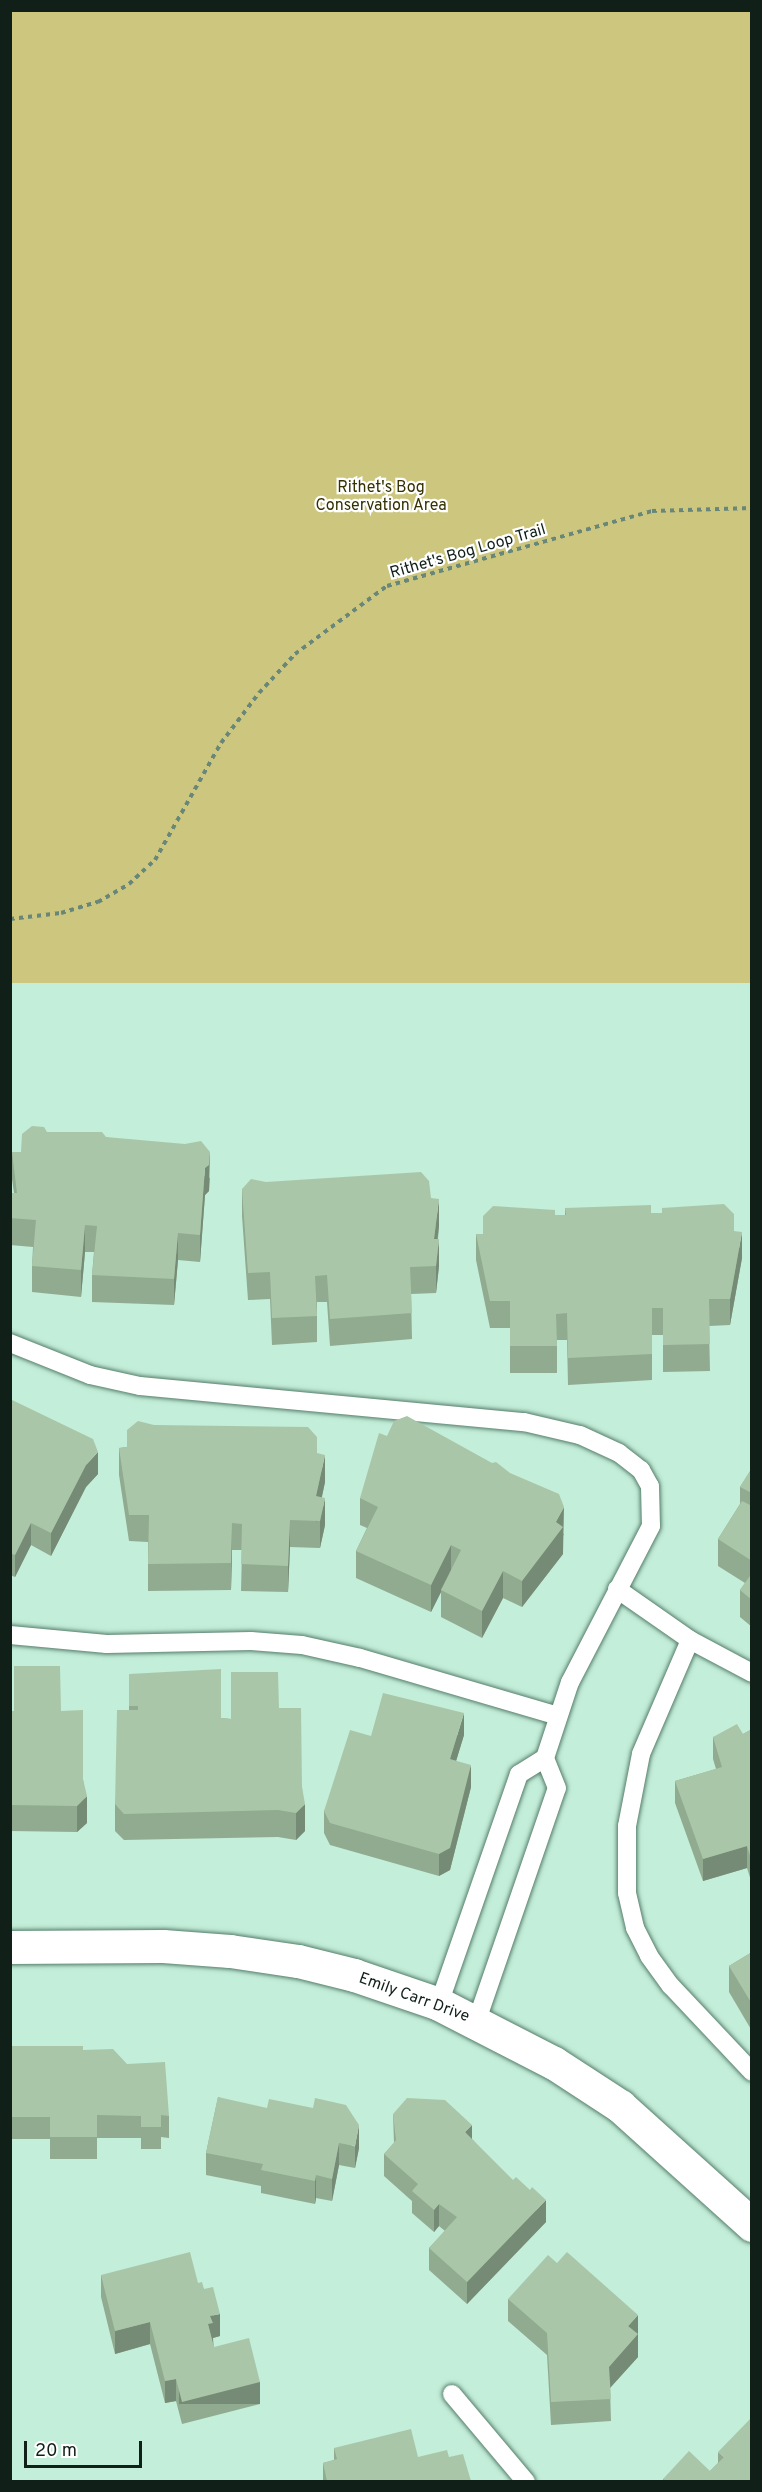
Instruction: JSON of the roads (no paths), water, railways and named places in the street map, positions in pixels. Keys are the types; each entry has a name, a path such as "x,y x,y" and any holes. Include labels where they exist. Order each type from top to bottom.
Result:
{"street":[{"name":"Emily Carr Drive","path":"10,1947 163,1946 230,1951 309,1964 439,2004 477,2020 554,2063 620,2106 752,2225"}],"lane":[{"path":"10,1343 90,1375 140,1386 525,1422 580,1435 619,1453 641,1470 650,1486 651,1526 578,1665 558,1716 545,1758 557,1788 477,2020"},
{"path":"617,1589 690,1640 752,1673"},
{"path":"10,1635 107,1644 251,1641 302,1645 360,1658 558,1716"},
{"path":"690,1640 641,1754 627,1826 627,1893 635,1928 649,1956 671,1986 752,2072"},
{"path":"439,2004 519,1774 545,1758"},
{"path":"452,2394 526,2481"}],"park label":[{"name":"Rithet's Bog Conservation Area","path":"381,497"}]}
